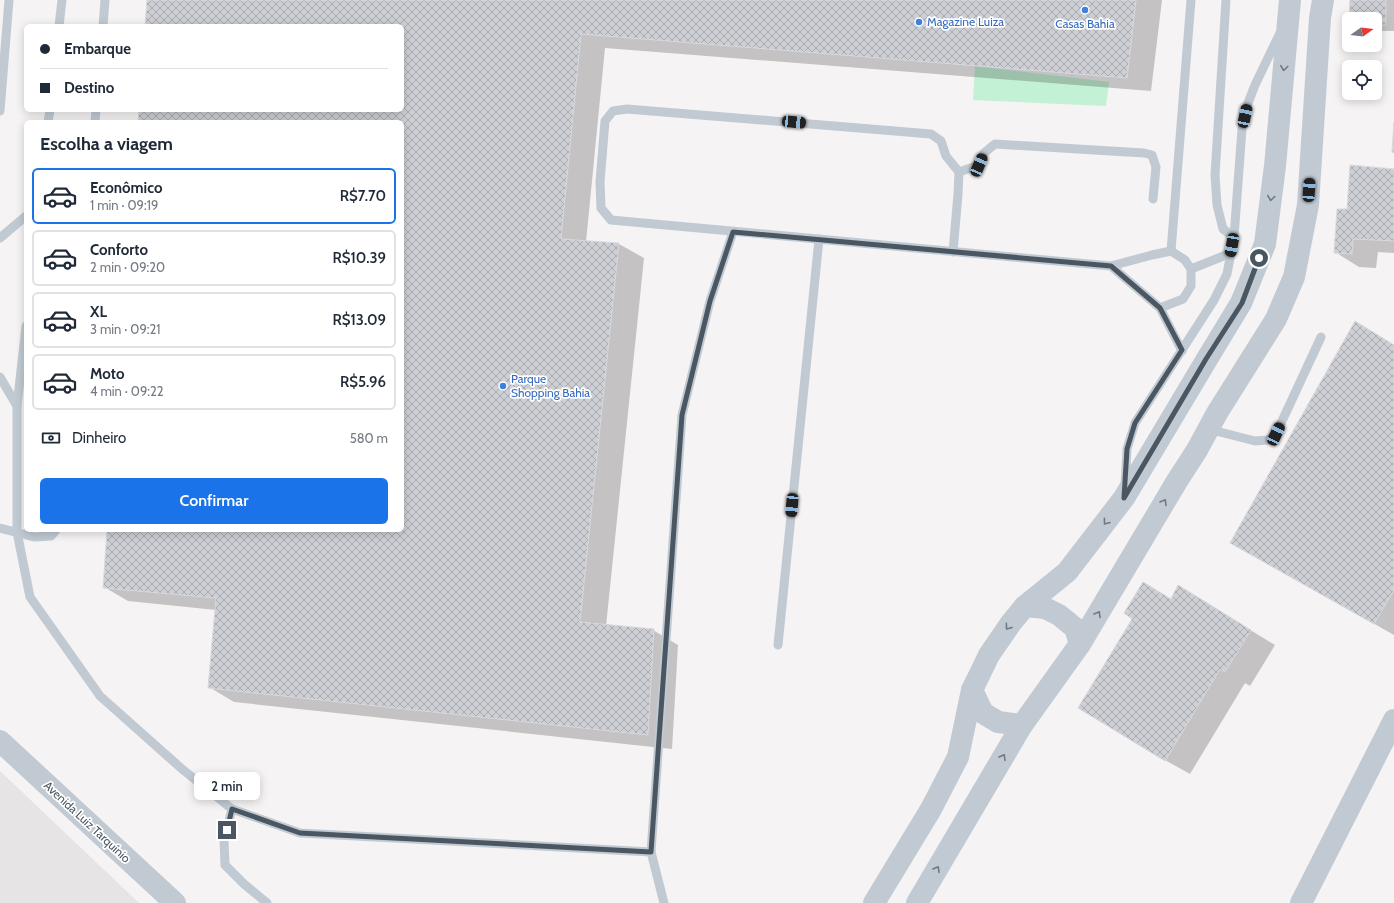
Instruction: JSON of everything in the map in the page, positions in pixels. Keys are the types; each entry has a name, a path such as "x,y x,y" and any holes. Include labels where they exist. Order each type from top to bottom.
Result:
{"street":[{"path":"917,903 1022,724 1080,644 1208,429 1216,413 1276,319 1294,277 1308,205 1320,18 1323,0"},
{"path":"874,903 931,809 958,758 972,690 989,655 1011,623 1025,606 1067,572 1124,498 1206,359 1242,303 1265,244 1275,166 1289,8"},
{"path":"1025,606 1045,608 1060,615 1075,628 1080,644"},
{"path":"972,690 983,713 998,722 1022,724"},
{"path":"1301,903 1394,720"},
{"name":"Avenida Luiz Tarquínio","path":"0,741 175,903"}],"lane":[{"path":"0,111 9,0"},
{"path":"59,24 62,0"},
{"path":"103,24 105,0"},
{"path":"1171,252 1191,0"},
{"path":"1226,0 1215,175 1217,205 1223,229 1234,237"},
{"path":"1124,498 1127,449 1135,423 1214,300 1227,274 1234,237 1242,129 1248,103 1254,85 1289,8"},
{"path":"952,252 959,172 946,156 941,141 931,134 627,109 613,111 605,121 600,182 601,208 611,220 733,232 819,239 952,252 1111,266 1152,255 1171,252 1185,260 1191,269 1191,286 1183,299 1160,308"},
{"path":"959,172 979,165 984,153 995,144 1144,152 1152,155 1156,167 1153,199"},
{"path":"0,238 24,218"},
{"path":"664,903 651,852 682,415 710,301 733,232"},
{"path":"778,645 819,239"},
{"path":"1191,269 1231,253"},
{"path":"1111,266 1160,308 1182,350"},
{"path":"1208,429 1255,441 1268,440 1276,434 1321,337"},
{"path":"24,344 17,406 17,532 30,596 100,696 182,769 232,809 300,833 651,852"},
{"path":"0,377 17,406"},
{"path":"0,528 34,537 51,536 54,532"},
{"path":"232,809 224,840 226,865 244,884 267,903"}],"shaded area":[{"path":"0,771 139,903 0,903"}],"green space":[{"path":"975,66 1109,82 1106,106 973,100"}],"building":[{"name":"Parque Shopping Bahia","path":"147,0 1136,0 1127,78 581,34 561,239 619,243 580,622 654,629 648,735 208,688 216,598 103,588 107,532 404,532 404,120 138,120 139,112 404,112 404,24 145,24"},
{"path":"1350,0 1386,0 1386,25 1382,25 1382,12 1349,12"},
{"path":"1394,122 1394,153 1392,152"},
{"path":"1350,165 1394,169 1394,241 1353,239 1352,254 1334,253 1337,209 1347,209"},
{"path":"1355,321 1394,345 1394,590 1374,624 1230,543"},
{"path":"1143,582 1171,599 1178,585 1251,630 1225,672 1220,669 1165,761 1078,708 1132,619 1124,613"}],"place":[{"name":"Casas Bahia","path":"1085,10"},
{"name":"Magazine Luiza","path":"919,22"},
{"name":"Parque Shopping Bahia","path":"503,386"}],"route":[{"path":"227,830 232,809 300,833 651,852 682,415 710,301 733,232 1111,266 1160,308 1182,350 1135,423 1127,449 1124,498 1206,359 1242,303 1259,258"}]}
